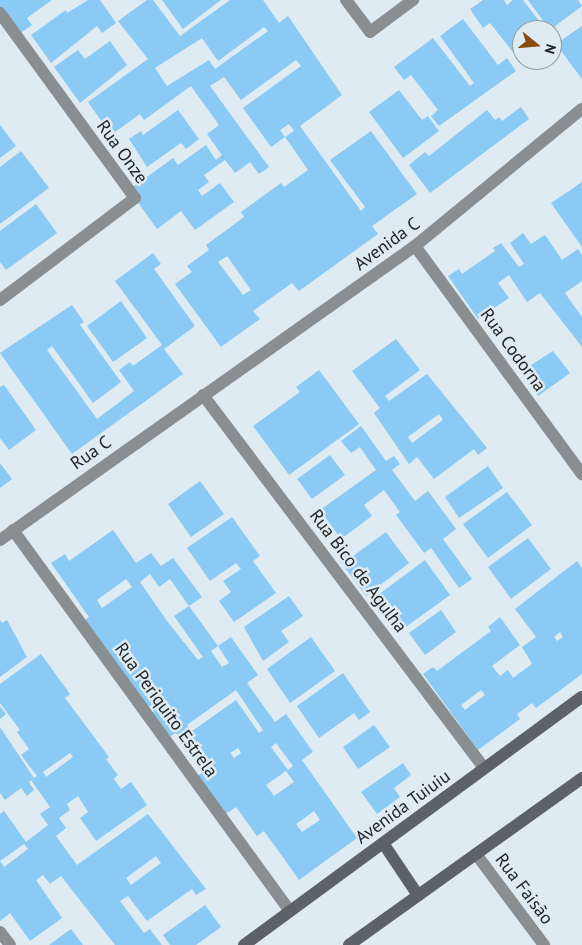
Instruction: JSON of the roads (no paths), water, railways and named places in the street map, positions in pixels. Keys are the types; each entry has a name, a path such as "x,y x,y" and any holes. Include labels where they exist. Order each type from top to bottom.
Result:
{"main road":[{"name":"Avenida Tuiuiu","path":"244,945 582,697"},
{"path":"349,945 582,778"},
{"path":"383,843 418,895"}],"street":[{"path":"346,0 370,32 413,0"},
{"name":"Rua Onze","path":"0,13 135,198 0,300"},
{"name":"Avenida C","path":"203,395 415,246 582,110"},
{"name":"Rua Codorna","path":"415,246 582,474"},
{"name":"Rua C","path":"0,540 203,395"},
{"name":"Rua Bico de Agulha","path":"203,395 484,768"},
{"name":"Rua Periquito Estrela","path":"13,530 290,912"},
{"name":"Rua Faisão","path":"476,854 544,945"},
{"path":"0,932 10,945"}]}
